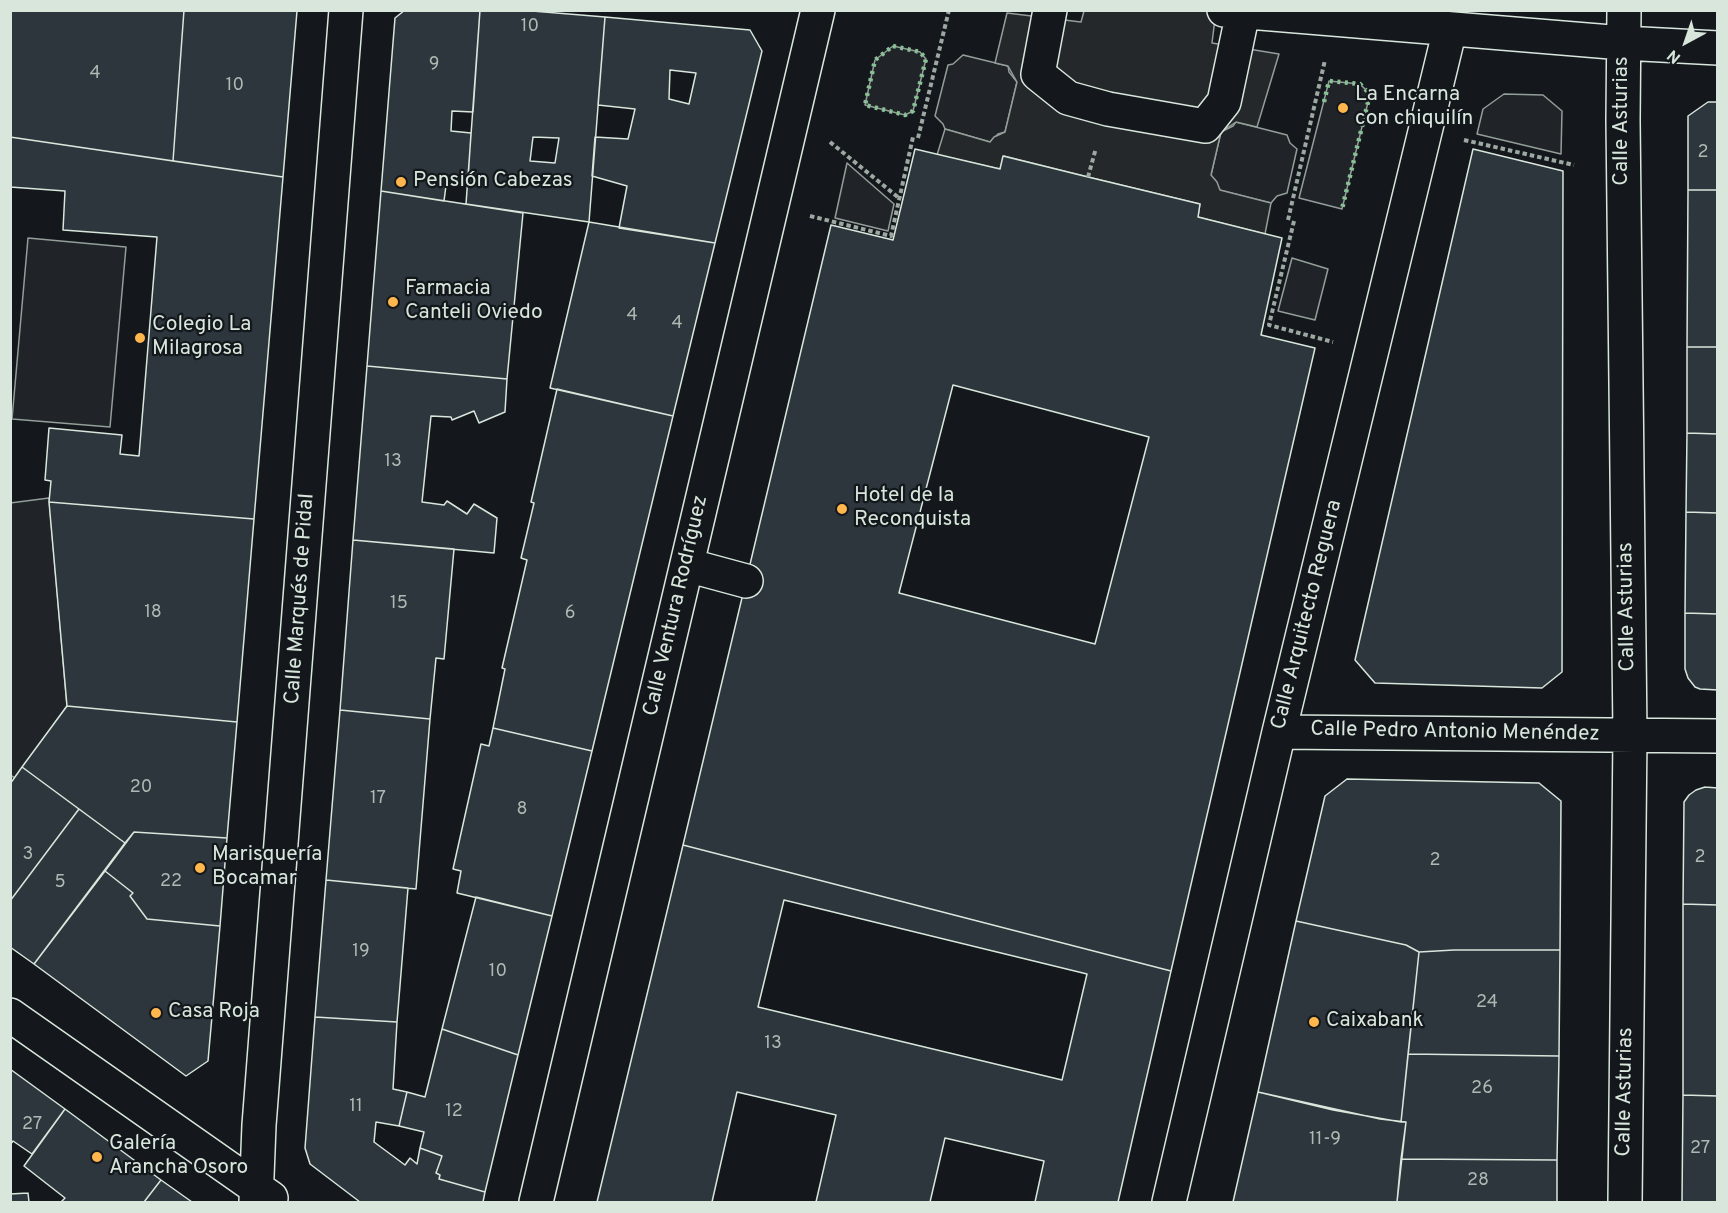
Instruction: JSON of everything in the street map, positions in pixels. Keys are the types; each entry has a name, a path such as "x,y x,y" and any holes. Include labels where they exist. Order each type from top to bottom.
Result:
{"street":[{"name":"Calle Marqués de Pidal","path":"263,1198 263,1078 346,10"},
{"name":"Calle Ventura Rodríguez","path":"536,1203 818,10"},
{"path":"1050,10 1038,74 1068,98 1108,109 1205,126 1224,102 1234,11 1623,43 1718,48"},
{"name":"Calle Asturias","path":"1624,10 1630,735 1625,1203"},
{"name":"Calle Arquitecto Reguera","path":"1169,1203 1279,732 1450,29"},
{"path":"687,565 746,581"},
{"name":"Calle Pedro Antonio Menéndez","path":"1279,732 1718,736"},
{"path":"10,1015 263,1198"}],"path":[{"path":"772,206 891,236 949,10"},
{"path":"1334,19 1269,325 1371,353"},
{"path":"794,113 900,198"},
{"path":"1426,131 1574,165"},
{"path":"1088,177 1099,138"}],"shaded area":[{"path":"1084,11 1216,11 1212,43 1279,54 1257,127 1236,122 1221,132 1211,175 1220,190 1271,203 1265,234 1198,217 1200,204 1004,156 1000,169 937,155 945,129 990,142 994,137 1005,132 1017,82 1008,66 995,63 1007,13 1081,22"},
{"path":"893,46 920,52 926,59 913,111 905,115 865,105 875,60"},
{"path":"963,55 1008,66 1009,72 1017,82 1005,132 998,134 990,142 945,129 935,116 948,65 953,64"},
{"path":"1329,81 1360,84 1370,94 1342,209 1299,198"},
{"path":"1504,94 1543,95 1562,111 1561,154 1477,134 1483,109"},
{"path":"1236,122 1287,135 1290,143 1297,149 1287,193 1277,196 1271,203 1219,190 1211,175 1221,132"},
{"path":"847,163 894,204 888,231 835,218"},
{"path":"28,238 126,247 110,427 12,419"},
{"path":"1292,258 1328,269 1315,320 1278,311"},
{"path":"49,498 67,706 15,778 10,775 10,503"}],"building":[{"path":"10,10 184,10 173,161 10,137"},
{"path":"184,10 297,11 283,177 173,161"},
{"path":"405,10 480,10 473,112 452,111 451,131 471,133 468,180 447,178 444,201 381,191 395,18"},
{"path":"480,10 520,10 605,17 589,222 466,204","holes":["533,137 559,138 555,163 530,161"]},
{"path":"605,17 750,30 762,51 715,243 619,228 627,186 592,176 595,137 628,139 635,109 598,105","holes":["670,70 696,73 689,104 669,99"]},
{"path":"1708,102 1718,102 1718,190 1688,190 1688,116"},
{"name":"Colegio La Milagrosa","path":"10,137 283,177 254,519 49,502 51,481 45,480 49,428 122,435 120,454 139,456 157,237 63,230 65,191 10,187"},
{"name":"Hotel de la Reconquista","path":"915,149 1000,169 1003,156 1200,204 1198,217 1282,238 1261,335 1315,348 1171,971 683,845 831,225 893,240","holes":["953,385 1149,437 1095,644 899,593"]},
{"path":"1473,149 1563,171 1562,672 1542,688 1375,683 1355,660"},
{"path":"1688,190 1718,190 1718,347 1687,347"},
{"path":"381,191 523,213 507,379 367,366"},
{"path":"589,222 715,243 673,416 550,388"},
{"path":"1687,347 1718,347 1718,434 1687,433"},
{"path":"367,366 507,379 505,412 479,423 474,411 452,420 451,417 431,416 422,502 444,505 447,501 467,514 474,504 497,518 494,553 353,540"},
{"path":"557,389 673,416 592,751 493,728 505,669 502,668 527,560 521,558 534,503 531,502"},
{"path":"1687,433 1718,434 1718,513 1686,512"},
{"path":"49,502 254,519 237,722 67,706"},
{"path":"1686,512 1718,513 1718,614 1685,613"},
{"path":"353,540 454,549 444,659 436,658 430,719 340,710"},
{"path":"1685,613 1718,614 1718,690 1695,687 1688,678 1685,669"},
{"path":"67,706 237,722 227,838 134,832 125,843 22,767"},
{"path":"340,710 430,719 416,889 326,880"},
{"path":"493,728 592,751 552,916 457,893 461,871 453,869 481,744 489,746"},
{"path":"22,767 79,809 10,901 10,784"},
{"path":"1347,779 1539,783 1561,801 1560,950 1419,952 1406,945 1296,921 1325,796"},
{"path":"1705,787 1718,788 1718,905 1683,904 1684,802 1696,790"},
{"path":"79,809 125,843 34,964 10,947 10,901"},
{"path":"134,832 227,838 220,926 147,919 130,896 133,893 105,871"},
{"path":"683,845 1171,971 1118,1202 1035,1202 1044,1161 945,1138 930,1202 816,1202 836,1115 737,1092 712,1202 597,1202","holes":["784,900 1087,974 1062,1080 758,1007"]},
{"name":"Casa Roja","path":"105,871 133,893 130,896 147,919 220,926 208,1061 186,1076 34,964"},
{"path":"326,880 408,888 397,1022 315,1017"},
{"path":"476,897 552,916 518,1055 442,1029"},
{"path":"1683,904 1718,905 1718,1096 1683,1095"},
{"path":"1296,921 1406,945 1419,952 1401,1122 1333,1110 1258,1092"},
{"path":"1560,950 1559,1056 1408,1054 1419,952"},
{"path":"315,1017 397,1022 393,1089 407,1092 399,1126 376,1122 374,1142 405,1165 410,1158 417,1164 420,1148 442,1156 436,1173 440,1175 439,1179 485,1192 483,1202 360,1202 310,1164 305,1148"},
{"path":"442,1029 518,1055 485,1192 439,1179 440,1175 436,1173 442,1156 420,1148 424,1132 399,1126 407,1092 425,1097"},
{"path":"1408,1054 1559,1056 1557,1160 1401,1159 1406,1122 1401,1122"},
{"path":"10,1069 65,1109 32,1154 13,1141 10,1145"},
{"path":"1258,1092 1380,1119 1406,1122 1397,1202 1233,1202"},
{"path":"1683,1095 1718,1096 1718,1202 1682,1202"},
{"path":"65,1109 161,1180 144,1202 61,1202 65,1198 24,1166"},
{"path":"1401,1159 1557,1160 1557,1202 1397,1202"},
{"path":"161,1180 192,1202 144,1202"},
{"path":"28,1193 29,1202 10,1202 10,1194"}],"hedge":[{"path":"893,46 920,52 926,59 913,111 905,115 865,105 875,60 893,46"},
{"path":"1324,102 1329,81 1360,84 1370,94 1342,209"}],"place":[{"name":"La Encarna con chiquilín","path":"1343,108"},
{"name":"Pensión Cabezas","path":"401,182"},
{"name":"Farmacia Canteli Oviedo","path":"393,302"},
{"name":"Colegio La Milagrosa","path":"140,338"},
{"name":"Hotel de la Reconquista","path":"842,509"},
{"name":"Marisquería Bocamar","path":"200,868"},
{"name":"Casa Roja","path":"156,1013"},
{"name":"Caixabank","path":"1314,1022"},
{"name":"Galería Arancha Osoro","path":"97,1157"}]}
